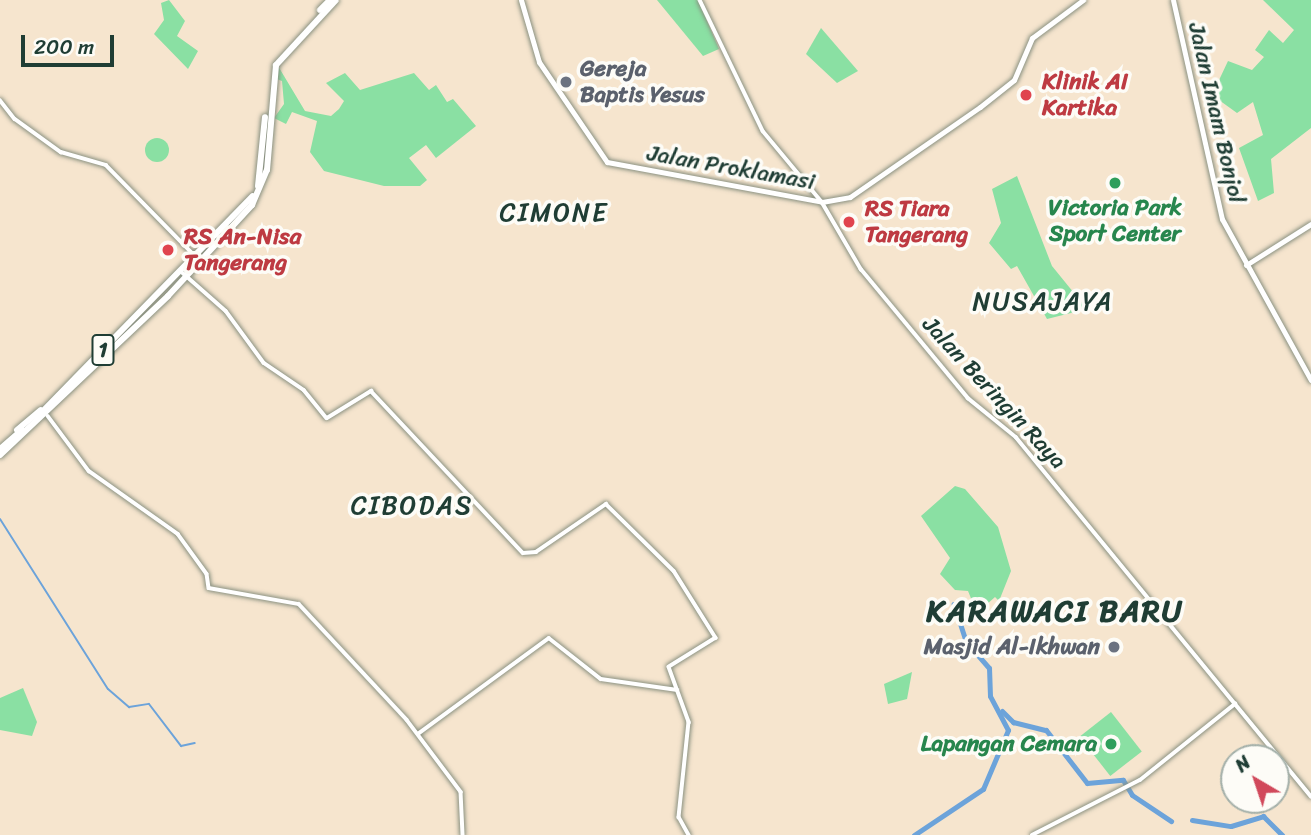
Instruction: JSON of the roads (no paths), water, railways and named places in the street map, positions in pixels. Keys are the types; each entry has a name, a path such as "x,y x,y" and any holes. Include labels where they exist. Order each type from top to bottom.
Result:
{"highway":[{"name":"1","path":"185,275 257,191 274,61 330,0"},
{"name":"1","path":"0,455 185,275 258,196 276,65 336,0"},
{"path":"0,461 48,416 51,406"},
{"path":"0,447 51,406"},
{"name":"1","path":"0,447 32,424"}],"main road":[{"name":"Jalan Proklamasi","path":"521,0 539,62 607,162 822,202 850,197 980,107 1014,79 1032,38 1083,0"},
{"name":"Jalan Imam Bonjol","path":"1173,0 1222,219 1311,380"},
{"path":"1246,265 1311,223"}],"street":[{"name":"Jalan Beringin Raya","path":"700,0 763,131 822,202 861,269 968,398 1016,437 1311,796"},
{"path":"0,100 15,119 61,152 106,165 197,258"},
{"path":"185,275 226,311 264,363 302,388 327,418 372,391 523,553 536,552 592,510 609,506 692,592 716,638 671,663 689,727 679,817 689,835"},
{"path":"48,416 89,471 178,534 205,570 209,588 297,602 418,734 461,792 463,835"},
{"path":"418,734 549,638 601,679 677,690"},
{"path":"1032,833 1130,785 1235,704"}],"waterway":[{"path":"0,519 108,689 129,707 149,704 181,746 195,743"},
{"path":"914,835 983,789 1008,730 990,696 989,668 966,642 954,604"},
{"path":"1002,711 1013,722 1046,730 1087,783 1123,780 1132,795 1171,821"},
{"path":"1192,820 1231,826 1263,816 1282,835"}],"place":[{"name":"Gereja Baptis Yesus","path":"566,82"},
{"name":"Klinik AI Kartika","path":"1026,95"},
{"name":"Victoria Park Sport Center","path":"1115,183"},
{"name":"RS Tiara Tangerang","path":"849,222"},
{"name":"RS An-Nisa Tangerang","path":"168,250"},
{"name":"Masjid Al-Ikhwan","path":"1114,647"},
{"name":"Lapangan Cemara","path":"1111,744"}],"district":[{"name":"CIMONE","path":"554,213"},
{"name":"NUSAJAYA","path":"1043,302"},
{"name":"CIBODAS","path":"412,506"},
{"name":"KARAWACI BARU","path":"1055,611"}]}
